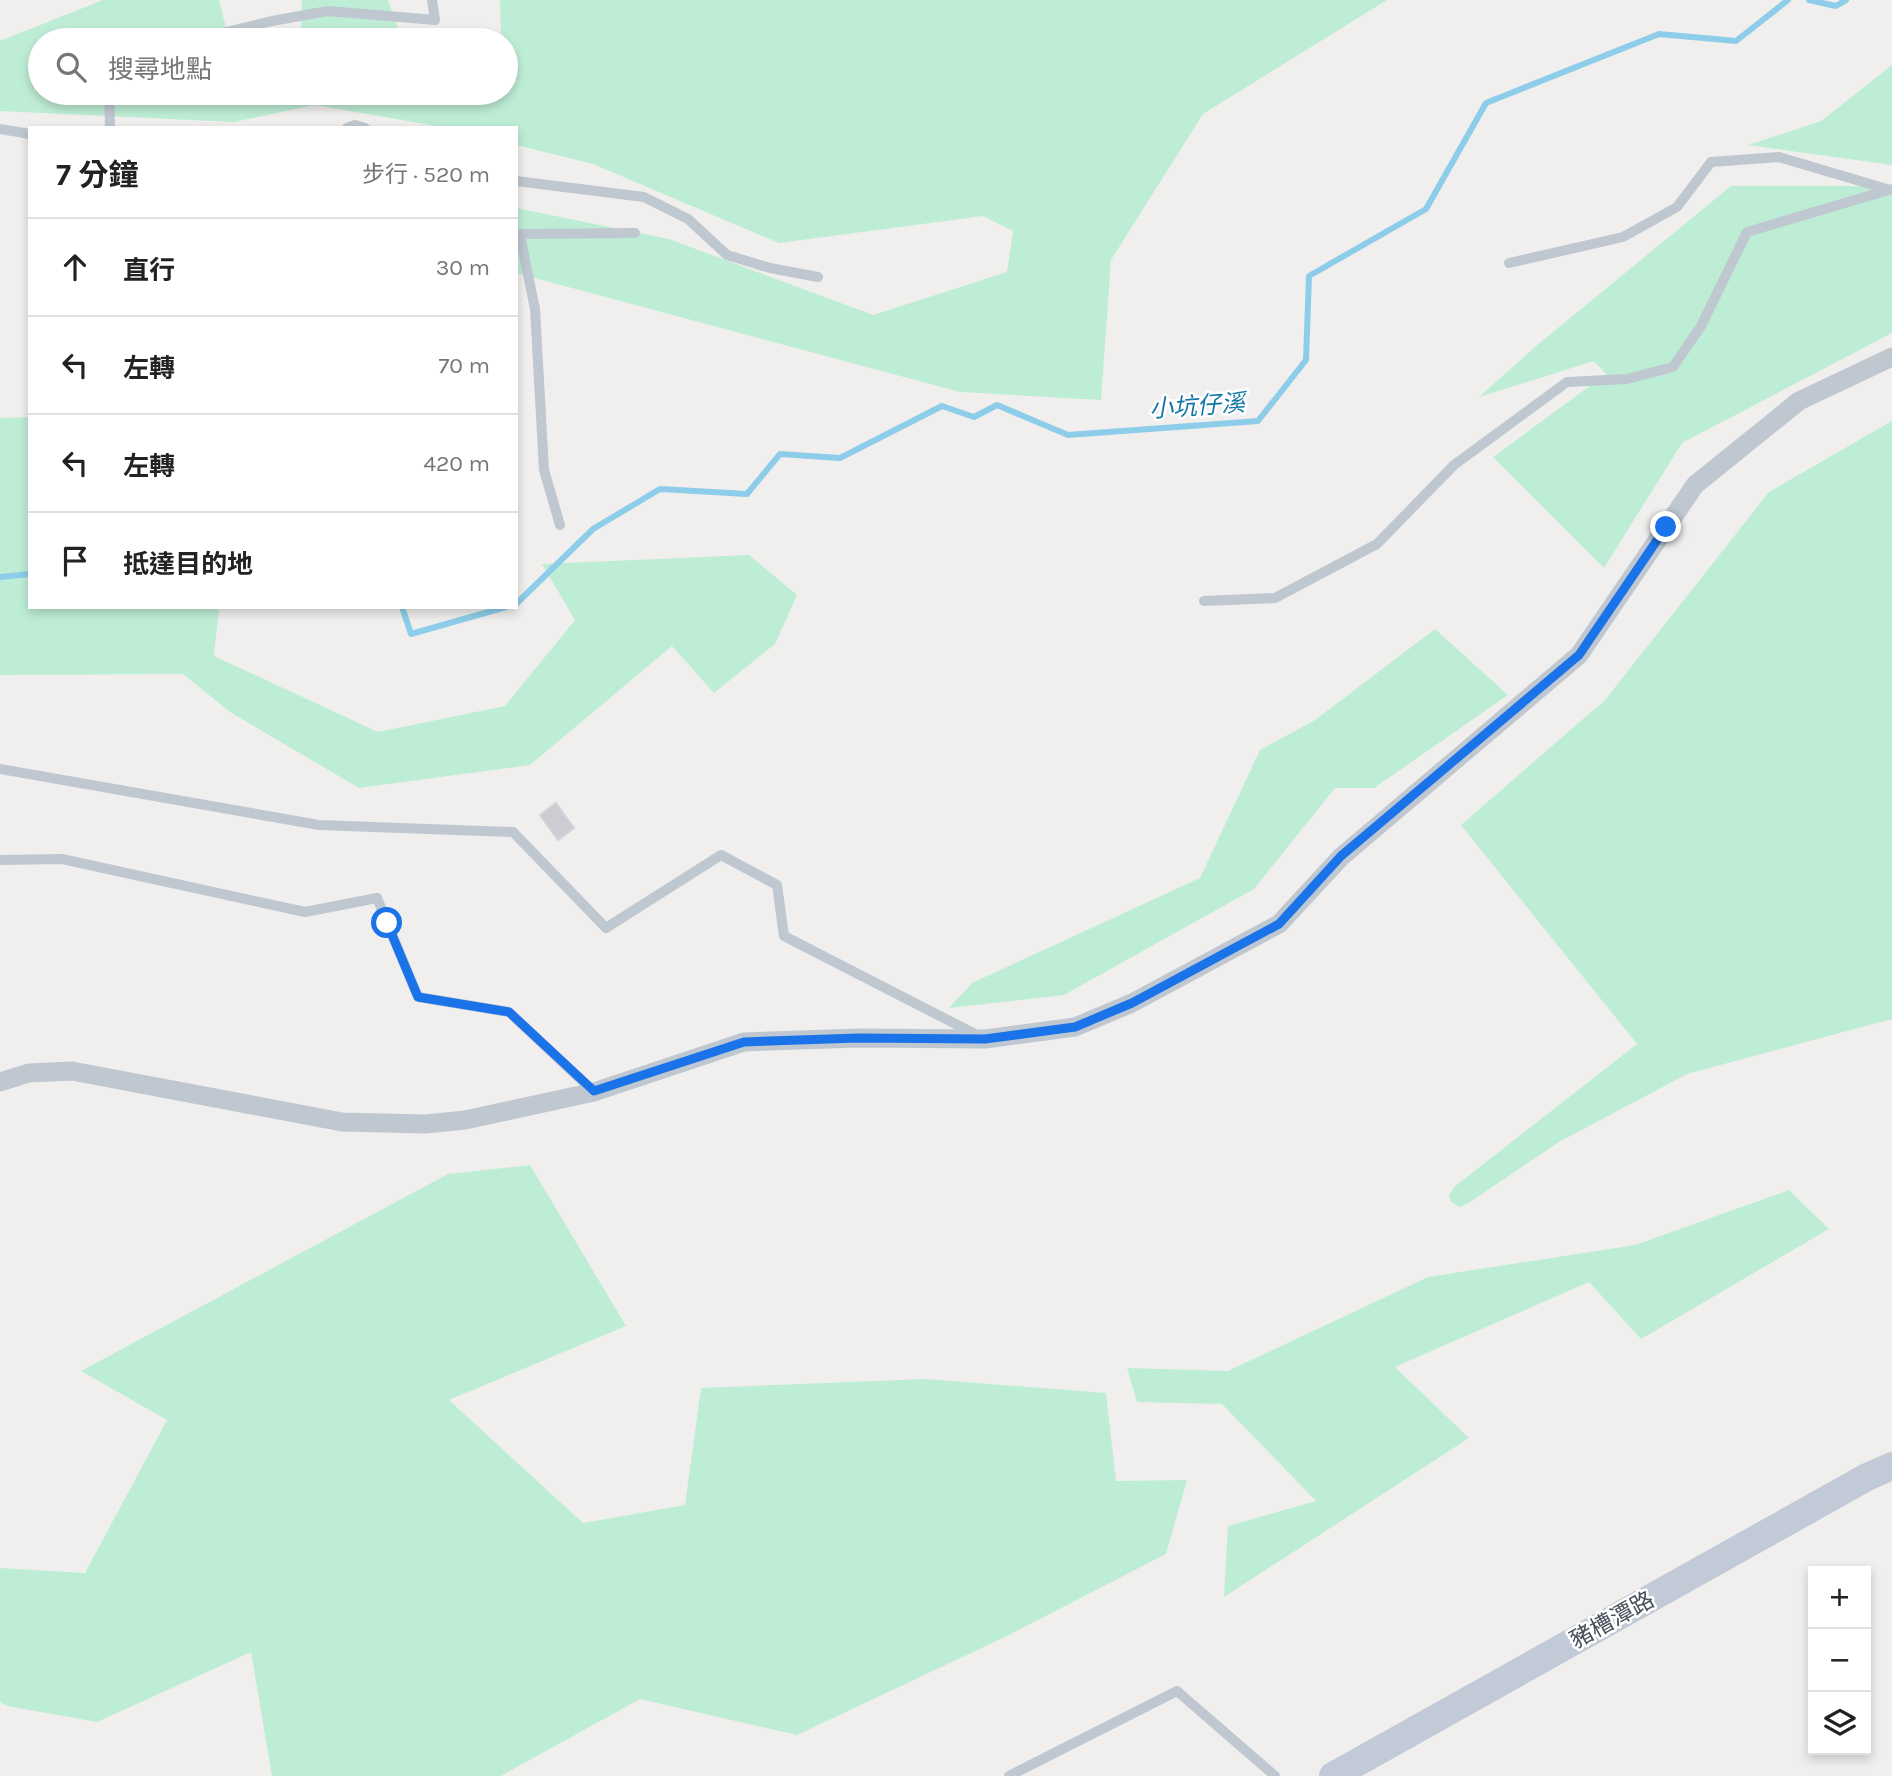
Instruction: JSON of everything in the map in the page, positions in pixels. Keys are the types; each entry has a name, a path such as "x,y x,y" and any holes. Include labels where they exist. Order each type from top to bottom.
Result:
{"street":[{"path":"0,1082 29,1073 72,1071 342,1122 414,1124 465,1120 594,1091 744,1042 858,1038 985,1039 1075,1027 1132,1003 1279,924 1341,856 1579,655 1695,485 1799,401 1892,357"},
{"name":"豬槽潭路","path":"1333,1776 1867,1477 1892,1466"}],"lane":[{"path":"246,28 328,11 435,20 432,0"},
{"path":"109,105 110,126"},
{"path":"0,129 28,134"},
{"path":"1509,263 1623,237 1678,207 1711,162 1780,157 1890,189"},
{"path":"518,181 644,197 688,219 727,255 770,268 818,277"},
{"path":"1204,601 1275,598 1377,544 1454,465 1567,382 1627,379 1673,367 1701,326 1747,232 1890,189"},
{"path":"560,525 544,470 535,309 518,235 635,233"},
{"path":"0,769 319,825 513,832 606,928 721,855 777,885 784,936 985,1039"},
{"path":"0,860 62,859 305,912 377,898 418,997 509,1012 594,1091"},
{"path":"1009,1776 1177,1691 1275,1776"}],"green space":[{"path":"103,0 219,0 226,28 33,28"},
{"path":"302,0 388,0 398,28 301,28"},
{"path":"500,0 1387,0 1203,114 1111,260 1101,400 960,392 518,274 518,208 669,239 873,315 1007,272 1013,231 983,216 779,243 593,164 518,145 518,126 436,126 315,105 518,105 518,28 501,28"},
{"path":"28,30 28,105 315,105 234,122 0,111 0,41"},
{"path":"1892,65 1892,165 1748,145 1821,121"},
{"path":"1731,186 1892,186 1892,333 1682,443 1604,568 1493,457 1606,374 1594,361 1479,397 1536,346"},
{"path":"28,417 28,609 219,609 214,656 378,732 505,706 575,620 542,564 749,555 797,595 775,644 714,693 672,646 530,765 359,788 230,712 183,674 0,675 0,418"},
{"path":"1892,421 1892,1019 1687,1074 1559,1142 1459,1207 1451,1202 1449,1196 1454,1187 1637,1044 1461,825 1605,700 1769,492"},
{"path":"1435,629 1508,695 1374,788 1335,788 1254,889 1064,995 949,1008 972,983 1200,878 1260,750 1315,720"},
{"path":"530,1165 626,1326 449,1400 583,1523 685,1505 701,1388 925,1379 1106,1393 1116,1481 1187,1480 1166,1554 1007,1636 797,1735 640,1699 501,1776 272,1776 251,1652 97,1722 7,1706 0,1702 0,1568 85,1573 167,1420 81,1371 448,1174"},
{"path":"1789,1190 1829,1229 1641,1339 1589,1282 1395,1367 1469,1438 1224,1597 1228,1526 1316,1501 1222,1404 1137,1402 1127,1368 1228,1371 1428,1277 1635,1245"}],"building":[{"path":"556,803 574,828 558,840 540,815"}],"waterway":[{"name":"小坑仔溪","path":"518,602 593,529 660,489 747,494 780,454 840,458 942,406 974,417 997,405 1068,435 1258,421 1306,360 1309,276 1426,209 1486,103 1659,34 1736,41 1788,0"},
{"name":"小坑仔溪","path":"1809,0 1836,6 1846,0"},
{"name":"小坑仔溪","path":"0,577 28,574"},
{"name":"小坑仔溪","path":"403,609 411,634 499,609"}],"route":[{"path":"387,923 418,997 509,1012 594,1091 744,1042 858,1038 985,1039 1075,1027 1132,1003 1279,924 1341,856 1579,655 1666,527"}]}
